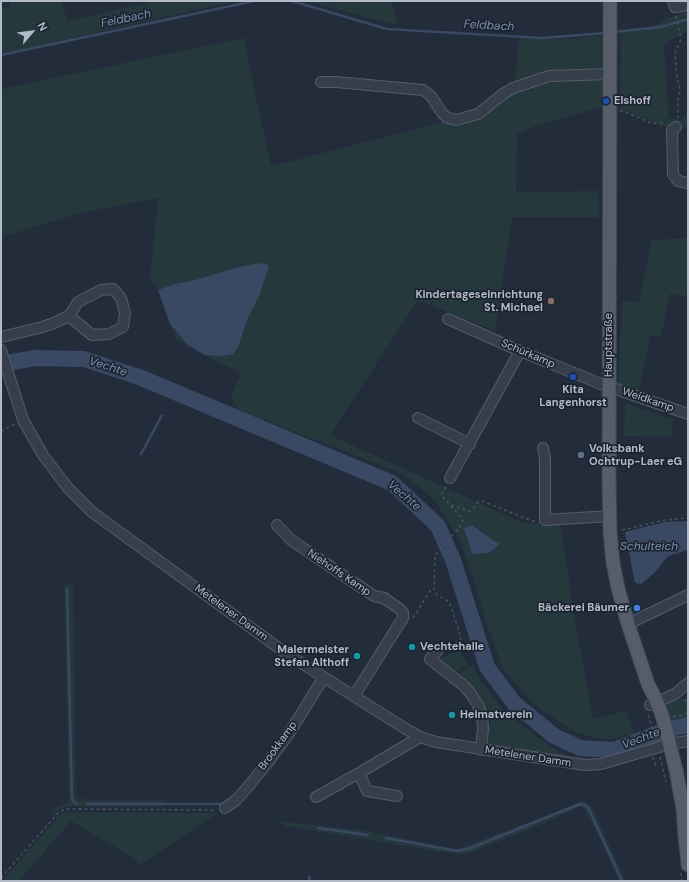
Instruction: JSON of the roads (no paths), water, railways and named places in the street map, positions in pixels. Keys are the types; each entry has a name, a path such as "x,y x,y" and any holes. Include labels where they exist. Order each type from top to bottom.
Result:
{"main road":[{"name":"Hauptstraße","path":"610,1 608,480 610,532 613,564 618,588 628,624 654,703 660,731 676,770 684,809 688,865"}],"street":[{"path":"673,1 675,7 688,5"},
{"path":"321,82 422,90 431,96 446,117 456,120 478,114 513,88 549,76 610,74"},
{"path":"677,125 672,130 673,174 678,181 688,183"},
{"path":"1,337 39,328 69,316 78,302 101,290 113,289 121,298 125,313 123,327 109,334 92,335 69,316"},
{"name":"Schürkamp","path":"448,319 520,351 609,387"},
{"name":"Metelener Damm","path":"1,350 23,420 43,454 68,488 92,512 287,654 420,737 436,742 481,750 585,765 601,764 660,731 688,741"},
{"path":"450,478 520,351"},
{"name":"Weidkamp","path":"609,387 688,414"},
{"path":"418,418 470,444"},
{"path":"543,448 545,459 545,520 610,516"},
{"name":"Niehoffs Kamp","path":"277,525 291,540 374,596 384,598 403,613 403,618 354,696"},
{"path":"628,624 688,595"},
{"path":"438,650 430,658 464,686 478,705 482,716 483,728 481,750"},
{"name":"Brookkamp","path":"225,808 235,801 269,761 288,735 324,677"},
{"path":"654,703 675,694 688,683"},
{"path":"316,797 420,737"},
{"path":"358,773 367,791 397,796"}],"water":[{"path":"259,263 268,265 268,270 259,296 248,318 238,347 233,354 222,356 205,355 188,345 170,324 158,290 174,284"},
{"name":"Schulteich","path":"688,521 688,550 668,556 656,571 646,580 641,584 635,583 625,532 665,522"},
{"path":"472,525 500,544 489,553 472,554 464,528"}],"waterway":[{"name":"Feldbach","path":"1,55 254,1"},
{"name":"Feldbach","path":"292,1 387,29 542,38 607,33"},
{"name":"Feldbach","path":"614,32 661,27 688,19"},
{"name":"Vechte","path":"1,364 35,358 84,359 139,377 392,483 438,526 453,560 487,667 514,703 554,736 580,748 614,750 666,730 688,725"},
{"path":"141,454 162,415"},
{"path":"67,589 72,798 77,804"},
{"path":"87,804 223,804"},
{"path":"386,838 457,851 468,849 580,804 585,805 589,809 622,881"},
{"path":"318,828 368,835"},
{"path":"309,877 310,881"}],"place":[{"name":"Elshoff","path":"606,101"},
{"name":"Kindertageseinrichtung St. Michael","path":"551,301"},
{"name":"Kita Langenhorst","path":"573,377"},
{"name":"Volksbank Ochtrup-Laer eG","path":"581,455"},
{"name":"Bäckerei Bäumer","path":"637,608"},
{"name":"Vechtehalle","path":"412,647"},
{"name":"Malermeister Stefan Althoff","path":"357,656"},
{"name":"Heimatverein","path":"452,715"}]}
